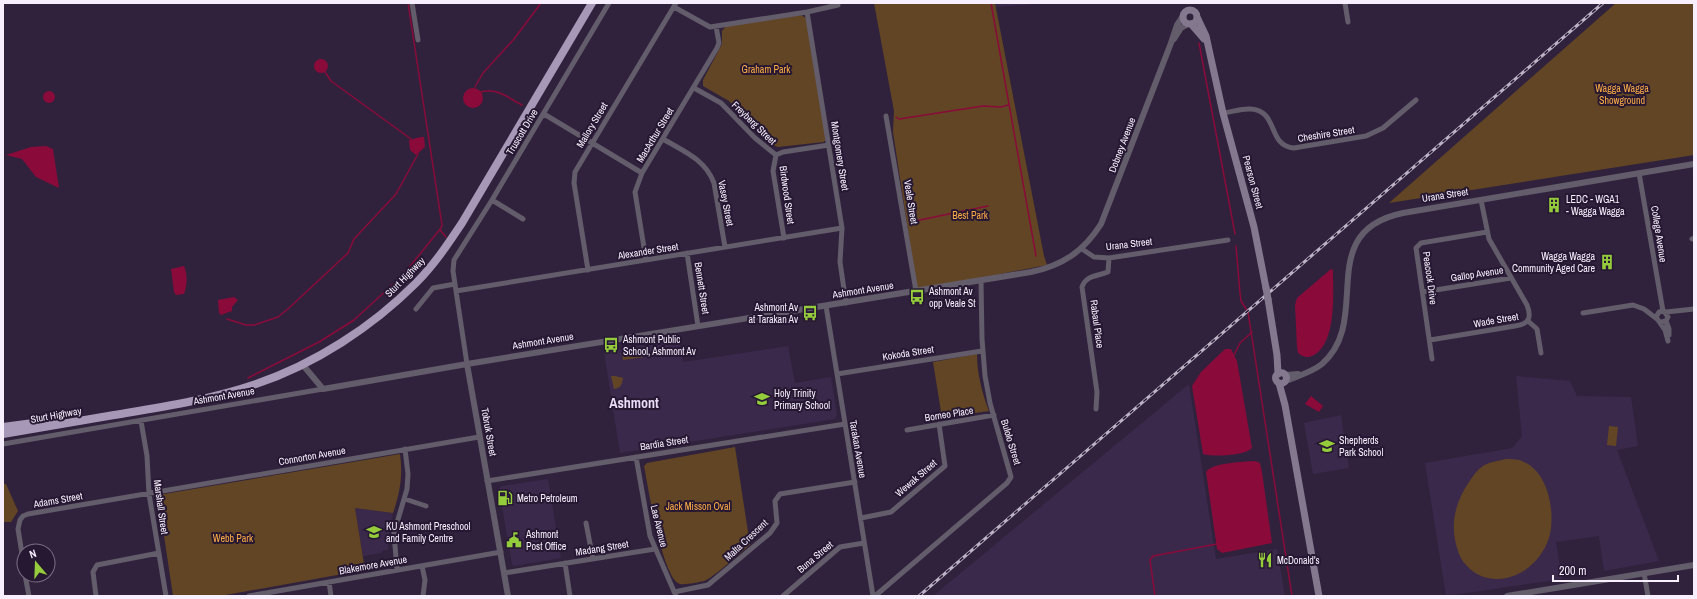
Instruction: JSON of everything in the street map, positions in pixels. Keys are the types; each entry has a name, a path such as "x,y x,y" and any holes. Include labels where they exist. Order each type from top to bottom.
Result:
{"highway":[{"name":"Sturt Highway","path":"3,434 184,403 224,394 257,384 302,364 343,341 371,322 417,282 441,254 462,223 592,3"},
{"name":"Sturt Highway","path":"3,427 36,422 112,415"}],"main road":[{"name":"Dobney Avenue","path":"1184,14 1190,3"},
{"path":"1189,24 1195,22 1196,3"},
{"path":"1196,15 1191,10 1184,14 1185,22 1208,42"},
{"name":"Pearson Street","path":"1196,15 1208,42 1223,113 1252,220 1266,288 1277,355 1283,378 1285,405 1319,596"},
{"name":"Pearson Street","path":"1308,539 1316,596"}],"street":[{"path":"412,3 418,40"},
{"name":"Truscott Drive","path":"453,271 456,256 492,200 610,3"},
{"path":"1345,3 1348,22"},
{"path":"675,5 708,27 807,12 838,5"},
{"name":"Mallory Street","path":"588,270 574,177 592,142 675,5"},
{"name":"Montgomery Street","path":"807,12 842,228 840,262 846,302"},
{"name":"Dobney Avenue","path":"1082,249 1096,233 1105,215 1177,25 1184,14"},
{"name":"Dobney Avenue","path":"1171,43 1181,28 1189,24"},
{"name":"MacArthur Street","path":"646,260 635,192 642,173 694,88 718,45 716,26"},
{"name":"Freyberg Street","path":"694,88 721,103 755,138 776,155 783,152 829,145"},
{"name":"Cheshire Street","path":"1223,113 1246,109 1258,110 1271,122 1278,141 1287,148 1294,148 1366,136 1383,128 1416,100"},
{"path":"544,114 642,173"},
{"name":"Veale Street","path":"886,116 916,291"},
{"name":"Vasey Street","path":"663,139 696,158 704,164 710,173 714,183 725,247"},
{"name":"Birdwood Street","path":"776,155 773,171 784,238"},
{"name":"Urana Street","path":"1283,378 1305,374 1316,368 1326,360 1334,349 1342,335 1346,317 1350,260 1358,241 1372,225 1391,215 1694,164"},
{"name":"College Avenue","path":"1639,173 1662,316"},
{"path":"492,200 523,219"},
{"name":"Wade Street","path":"1430,340 1515,326 1528,321 1530,314 1527,305 1487,232 1481,200"},
{"name":"Alexander Street","path":"456,291 842,228"},
{"name":"Peacock Drive","path":"1432,359 1416,252 1417,246 1422,243 1487,232"},
{"name":"Urana Street","path":"1082,249 1094,257 1110,258 1228,240"},
{"name":"Ashmont Avenue","path":"3,444 467,364 1044,270 1066,261 1082,249"},
{"name":"Bennett Street","path":"687,253 698,326"},
{"name":"Rabaul Place","path":"1096,409 1097,392 1082,287 1084,281 1090,277 1108,272 1110,258"},
{"name":"Tobruk Street","path":"453,271 479,437 508,596"},
{"name":"Gallop Avenue","path":"1423,292 1511,278"},
{"name":"Bulolo Street","path":"874,596 1010,480 1012,473 994,416 986,382 982,351 981,280"},
{"path":"416,309 433,288 455,284"},
{"path":"1583,313 1633,304 1662,316 1694,309"},
{"name":"Tarakan Avenue","path":"826,306 864,543 874,596"},
{"path":"1528,321 1536,329 1541,353"},
{"name":"Kokoda Street","path":"837,374 982,351"},
{"path":"302,364 323,389"},
{"name":"Borneo Place","path":"908,430 994,416"},
{"name":"Marshall Street","path":"141,421 147,456 149,494 166,596"},
{"name":"Bardia Street","path":"487,481 845,424"},
{"name":"Wewak Street","path":"861,518 890,512 945,466 939,424"},
{"name":"Connorton Avenue","path":"149,494 479,437"},
{"path":"397,570 394,533 396,521 405,499 408,474 405,449"},
{"name":"Lae Avenue","path":"636,457 647,521 655,549 675,594"},
{"name":"Malta Crescent","path":"675,594 708,585 773,530 777,519 775,501 780,494 855,482"},
{"name":"Adams Street","path":"21,543 18,524 23,516 149,494"},
{"path":"405,499 426,506"},
{"path":"586,523 593,559"},
{"name":"Buna Street","path":"784,596 840,547 864,543"},
{"name":"Madang Street","path":"504,574 655,549"},
{"name":"Blakemore Avenue","path":"249,596 501,552"},
{"path":"96,596 93,572 97,565 159,553"},
{"path":"565,563 570,596"},
{"path":"1507,596 1694,565"},
{"path":"422,566 425,580 423,596"},
{"path":"1644,573 1648,596"},
{"path":"329,582 331,596"},
{"path":"26,583 28,596"}],"shaded area":[{"path":"995,3 1050,3 996,7"},
{"path":"318,59 324,59 328,63 328,69 324,73 318,73 314,69 314,63"},
{"path":"473,88 480,91 483,98 480,105 473,108 466,105 463,98 466,91"},
{"path":"47,91 51,91 55,97 51,103 47,103 43,99 43,95"},
{"path":"424,137 425,147 416,155 410,150 409,140"},
{"path":"46,146 53,149 59,188 36,177 22,159 6,155 31,147"},
{"path":"184,266 187,277 185,291 184,294 176,295 174,292 171,269"},
{"path":"1331,269 1333,270 1333,303 1327,339 1321,349 1314,355 1304,357 1298,353 1297,347 1295,305 1297,298"},
{"path":"234,297 238,300 232,307 232,311 221,315 219,313 218,300"},
{"path":"679,339 683,362 788,346 795,383 831,377 837,415 835,419 620,453 604,352"},
{"path":"1225,349 1231,349 1237,361 1252,448 1243,453 1221,456 1208,455 1203,454 1192,386 1201,372"},
{"path":"1516,376 1570,381 1577,396 1631,397 1638,446 1617,450 1659,561 1604,571 1599,536 1556,542 1562,579 1446,596 1425,463 1512,448 1522,436"},
{"path":"1189,384 1216,559 1277,549 1285,596 933,596"},
{"path":"1311,396 1323,406 1319,412 1305,404"},
{"name":"Shepherds Park School","path":"1341,415 1349,468 1313,474 1304,423"},
{"path":"1255,461 1260,463 1262,472 1272,543 1222,553 1217,549 1206,472 1215,466 1222,464"},
{"path":"548,479 561,558 514,566 512,564 499,490 501,486"},
{"name":"KU Ashmont Preschool and Family Centre","path":"355,508 393,513 389,529 388,550 383,550 381,553 363,556"}],"green space":[{"name":"Best Park","path":"874,3 995,3 1047,265 917,290 893,132 894,111"},
{"name":"Wagga Wagga Showground","path":"1616,3 1694,3 1694,155 1389,203"},
{"name":"Graham Park","path":"801,15 806,18 826,139 824,142 778,147 766,140 729,101 703,86 703,80 722,44 722,31 726,26"},
{"path":"643,348 644,357 623,360 622,351"},
{"path":"977,354 980,383 989,411 942,418 933,362"},
{"path":"611,376 623,378 620,387 614,389"},
{"path":"1609,426 1618,427 1616,446 1607,445"},
{"name":"Jack Misson Oval","path":"735,447 750,545 708,579 696,583 680,584 673,578 667,566 652,510 644,466 647,463"},
{"name":"Webb Park","path":"400,454 400,484 393,513 355,508 365,570 220,596 173,596 158,495"},
{"path":"1506,459 1522,461 1533,467 1539,475 1545,485 1551,506 1551,528 1549,538 1540,556 1526,570 1508,578 1488,578 1475,573 1461,558 1454,535 1455,516 1464,490 1477,471 1483,466"},
{"path":"3,484 6,484 18,511 11,522 3,522"}],"waterway":[{"path":"248,378 319,342 354,320 403,275 441,228 442,225 408,3"},
{"path":"475,87 483,73 514,39 541,3"},
{"path":"991,3 1036,256"},
{"path":"1199,43 1235,234"},
{"path":"325,72 331,81 411,139"},
{"path":"480,92 497,92 522,105"},
{"path":"896,117 899,119 983,106 1001,107 1008,105"},
{"path":"227,319 246,325 254,325 278,317 289,308 348,253 354,239 396,194 418,154"},
{"path":"915,221 988,206"},
{"path":"440,230 446,237"},
{"path":"1236,246 1241,301 1248,312 1292,596"},
{"path":"1234,355 1240,343 1252,332"},
{"path":"1155,596 1150,560 1153,556 1217,544"}],"railway":[{"path":"919,596 1603,3"}],"place":[{"name":"LEDC - WGA1 - Wagga Wagga","path":"1554,205"},
{"name":"Wagga Wagga Community Aged Care","path":"1607,262"},
{"name":"Ashmont Av opp Veale St","path":"917,297"},
{"name":"Ashmont Av at Tarakan Av","path":"810,313"},
{"name":"Ashmont Public School, Ashmont Av","path":"611,345"},
{"name":"Holy Trinity Primary School","path":"762,399"},
{"name":"Shepherds Park School","path":"1327,446"},
{"name":"Metro Petroleum","path":"505,498"},
{"name":"KU Ashmont Preschool and Family Centre","path":"374,532"},
{"name":"Ashmont Post Office","path":"514,540"},
{"name":"McDonald's","path":"1265,560"}],"district":[{"name":"Ashmont","path":"634,403"}]}
